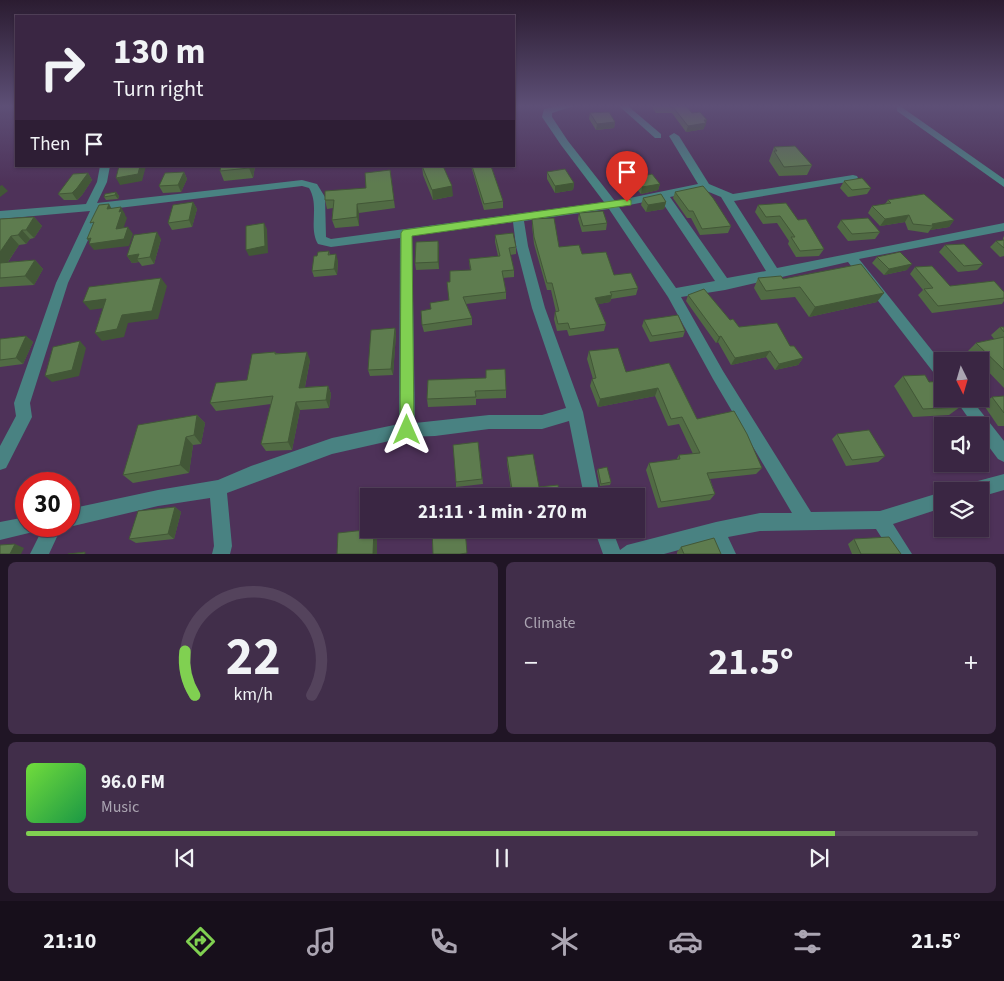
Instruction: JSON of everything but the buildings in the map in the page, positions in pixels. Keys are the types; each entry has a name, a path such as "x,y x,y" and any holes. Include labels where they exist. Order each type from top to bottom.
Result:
{"street":[{"path":"557,132 612,205 674,294 718,376 807,522"},
{"path":"653,132 658,136"},
{"path":"932,132 1004,184"},
{"path":"674,136 705,186 732,198 853,178"},
{"path":"0,462 24,417 22,403 62,283 94,207 105,167"},
{"path":"0,214 94,207 302,183 313,186 320,197 320,237 322,242 331,243 612,205 705,186"},
{"path":"663,195 725,285"},
{"path":"725,195 774,273"},
{"path":"518,219 519,232 534,294 550,351 575,412 584,447 591,488"},
{"path":"674,294 725,285 851,257 958,238 1004,227"},
{"path":"406,233 407,430"},
{"path":"851,257 934,363"},
{"path":"969,408 1004,454"},
{"path":"80,516 158,498 218,488 251,474 332,446 407,430 435,429 489,422 542,422 575,412"},
{"path":"989,486 1004,482"},
{"path":"218,488 222,554"},
{"path":"627,554 716,531 760,522 880,520 934,503"},
{"path":"880,520 903,554"},
{"path":"0,531 15,528"},
{"path":"716,531 727,554"},
{"path":"39,554 48,537"},
{"path":"606,538 612,554"}],"route":[{"path":"407,430 406,233 487,221 518,219 627,202"}]}
